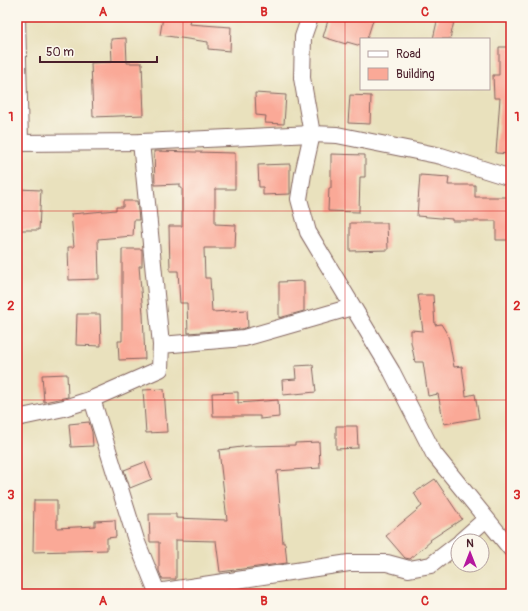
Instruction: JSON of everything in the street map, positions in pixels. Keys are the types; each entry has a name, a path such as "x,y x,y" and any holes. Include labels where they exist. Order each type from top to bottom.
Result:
{"street":[{"path":"17,17 19,143 141,142 312,134 337,135 441,156 511,178"},
{"path":"310,17 303,37 302,78 312,134 299,199 308,232 392,372 434,454 511,549"},
{"path":"17,418 64,408 92,399 160,369 161,345 141,142"},
{"path":"161,345 244,338 352,307"},
{"path":"92,399 136,540 157,592 349,563 388,563 409,569 431,565 450,550"},
{"path":"470,533 486,519"}],"building":[{"path":"163,17 190,17 189,24 231,27 230,51 208,49 208,42 160,35"},
{"path":"329,17 374,17 367,38 360,38 360,46 347,42 346,44 323,37"},
{"path":"438,17 455,17 450,38 433,38"},
{"path":"126,38 127,63 142,63 144,115 93,117 91,63 112,62 111,39"},
{"path":"499,47 511,47 511,154 496,153 500,98 494,98 493,75 499,75"},
{"path":"255,93 286,95 284,124 265,123 266,116 256,115"},
{"path":"350,95 371,96 370,124 348,123"},
{"path":"154,151 235,153 235,189 215,189 215,224 236,225 235,248 204,248 205,278 210,278 212,312 247,310 248,327 242,329 188,333 187,303 180,303 178,271 170,271 169,226 182,226 182,188 180,188 180,184 155,185"},
{"path":"331,154 365,155 365,177 360,177 359,212 328,211 329,188 331,188"},
{"path":"290,164 290,194 263,195 263,187 259,187 258,165"},
{"path":"420,175 449,177 448,185 475,185 475,197 511,197 511,240 496,240 496,221 452,221 452,219 417,216"},
{"path":"17,189 41,190 39,230 17,230"},
{"path":"123,201 137,201 139,220 134,220 133,236 98,239 99,279 69,280 68,247 74,247 71,214 116,210 116,207 123,207"},
{"path":"350,223 387,223 388,250 350,251"},
{"path":"122,249 142,249 142,266 139,266 145,359 119,360 118,341 122,341"},
{"path":"304,281 304,311 279,318 279,282"},
{"path":"418,295 433,295 435,325 441,324 446,332 449,339 454,367 462,366 466,396 475,394 479,418 444,424 438,394 428,396 423,362 415,362 411,342 411,330 423,331"},
{"path":"77,314 100,314 101,346 76,345"},
{"path":"313,365 316,392 283,395 282,380 296,379 295,366"},
{"path":"67,374 68,397 44,402 42,375"},
{"path":"164,389 167,432 146,433 143,390"},
{"path":"238,392 238,403 278,400 279,417 260,419 260,416 213,416 212,393"},
{"path":"89,422 92,432 93,446 71,447 69,424"},
{"path":"336,426 357,426 358,448 336,449"},
{"path":"319,442 320,468 277,471 283,543 285,543 287,563 220,572 216,541 176,540 176,579 162,579 159,571 159,542 150,542 149,514 176,514 176,518 227,520 219,450 249,446 295,445 295,443"},
{"path":"145,462 152,479 130,488 124,470"},
{"path":"435,479 462,519 430,540 431,541 410,559 405,558 386,536 422,506 414,493"},
{"path":"34,500 57,500 57,528 95,526 95,521 115,520 116,537 107,538 107,550 33,552"}]}
